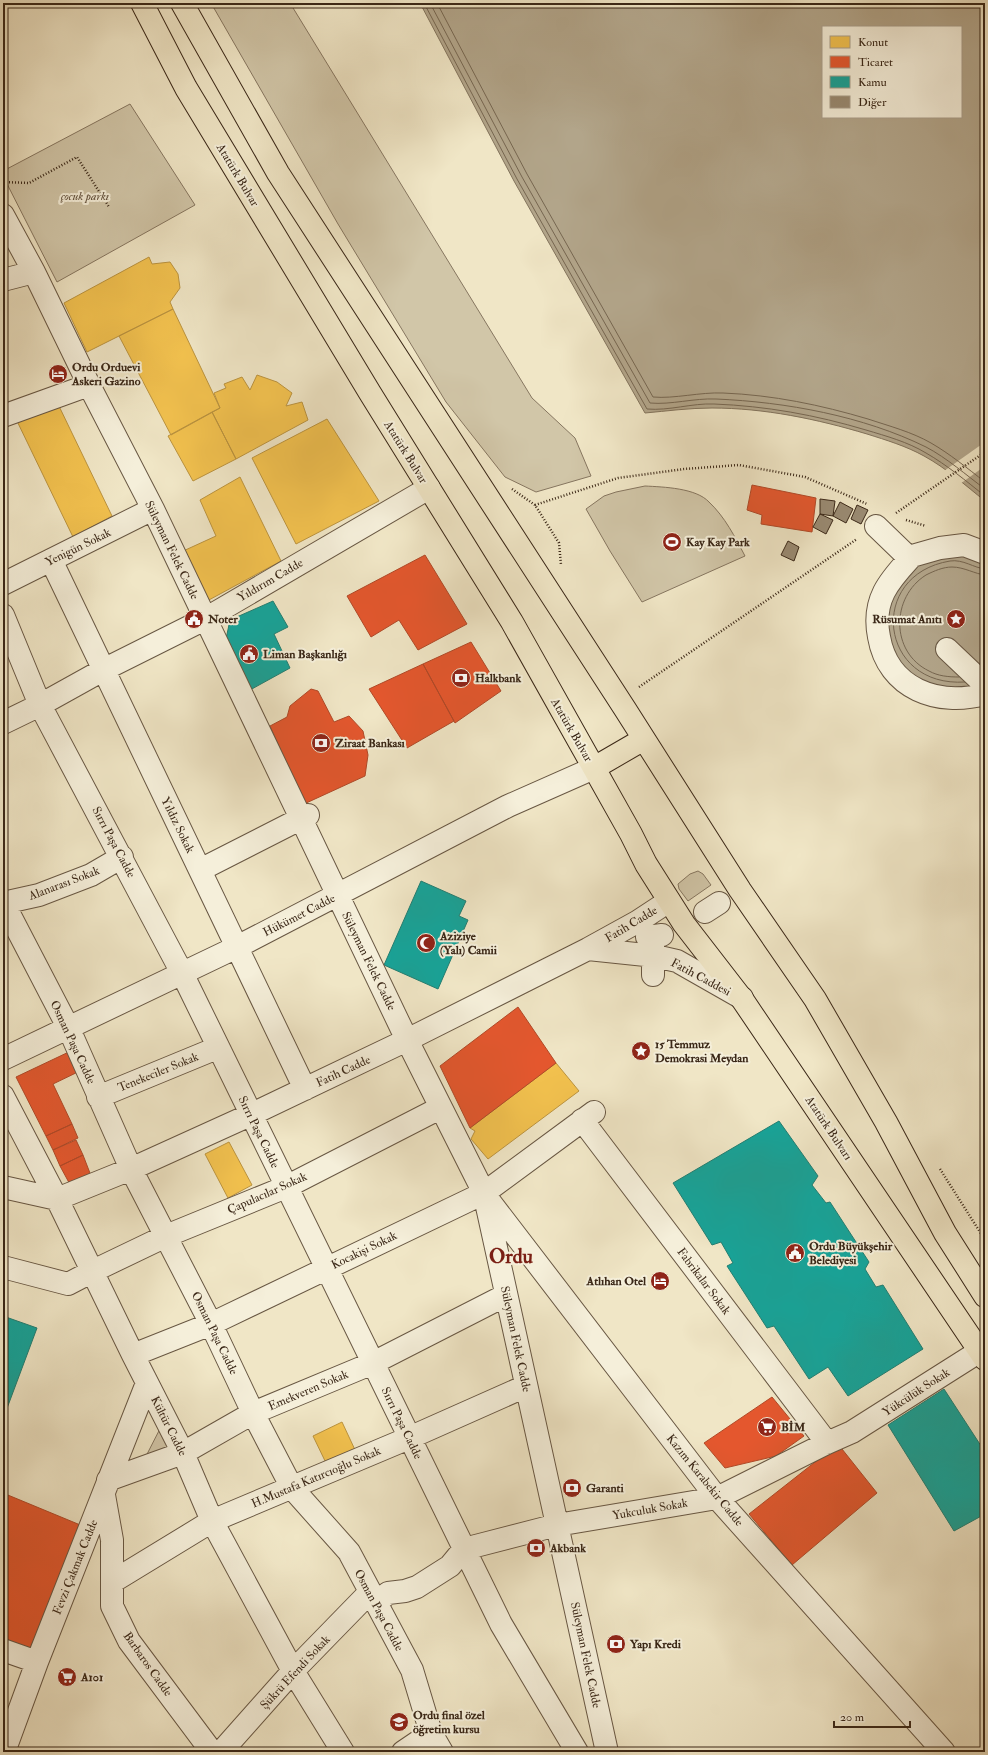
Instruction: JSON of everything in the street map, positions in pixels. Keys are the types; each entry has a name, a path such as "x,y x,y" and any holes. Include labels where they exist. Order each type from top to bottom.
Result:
{"highway":[{"name":"Atatürk Bulvar","path":"142,3 186,88 370,393 512,622 646,864 669,901"},
{"path":"182,3 278,173 716,850 740,890 815,1000 886,1122 945,1233 985,1296"},
{"path":"594,768 644,739"},
{"name":"Atatürk Bulvarı","path":"669,901 684,924 742,999 982,1355"}],"street":[{"name":"Süleyman Felek Cadde","path":"3,215 34,272 89,385 153,510 205,619 305,816 337,896 440,1108 484,1193 608,1752"},
{"path":"3,280 34,272"},
{"path":"3,416 89,385"},
{"name":"Yıldırım Cadde","path":"3,724 102,670 205,619 429,488"},
{"name":"Yenigün Sokak","path":"3,584 153,510"},
{"path":"874,516 906,554 912,556"},
{"path":"985,553 964,545 940,548 912,556 895,574 884,593 879,607 877,624 881,649 888,665 900,678 921,692 941,698 964,698 985,694"},
{"name":"Yıldız Sokak","path":"51,560 102,670 305,1089"},
{"name":"Sırrı Paşa Cadde","path":"3,614 40,705 122,857 182,973 217,1048 501,1624 577,1752"},
{"path":"948,649 985,685"},
{"name":"Hükümet Cadde","path":"3,1059 69,1029 237,947 508,806 594,768"},
{"path":"200,870 305,816"},
{"name":"Alanarası Sokak","path":"3,903 39,895 91,875 122,857"},
{"name":"Fatih Cadde","path":"57,1199 131,1169 250,1115 407,1040 588,949 637,922 669,901"},
{"name":"Osman Paşa Cadde","path":"3,903 69,1029 131,1169 211,1324 253,1413 292,1488 349,1552 412,1670 432,1734 442,1752"},
{"name":"Fatih Caddesi","path":"588,949 655,956 677,961 742,999"},
{"name":"Tenekeciler Sokak","path":"98,1097 217,1048"},
{"name":"Kültür Cadde","path":"3,1096 57,1199 91,1272 183,1453 212,1521 294,1671 343,1752"},
{"name":"Çapulacılar Sokak","path":"3,1267 68,1284 166,1236 286,1187 440,1108"},
{"name":"Kocakişi Sokak","path":"133,1355 211,1324 484,1193 588,1116"},
{"name":"Fabrikalar Sokak","path":"588,1116 827,1443"},
{"path":"3,1187 57,1199"},
{"name":"Kazım Karabekir Cadde","path":"484,1193 717,1498 944,1752"},
{"name":"Emekveren Sokak","path":"106,1488 183,1453 253,1413 373,1363 506,1296"},
{"name":"Yükcülük Sokak","path":"827,1443 852,1432 982,1355"},
{"name":"Fevzi Çakmak Cadde","path":"4,1752 37,1662 147,1383"},
{"name":"H.Mustafa Katırcıoğlu Sokak","path":"112,1582 212,1521 409,1438 526,1386"},
{"name":"Yukculuk Sokak","path":"464,1549 557,1525 717,1498 827,1443"},
{"name":"Barbaros Cadde","path":"106,1488 112,1540 112,1606 129,1641 212,1752"},
{"path":"370,1593 382,1598 388,1593 405,1591 417,1587 450,1566 464,1549"},
{"name":"Şükrü Efendi Sokak","path":"221,1752 294,1671 370,1593"},
{"path":"3,1650 37,1662"},
{"path":"403,1752 432,1734"}],"path":[{"path":"3,182 29,183 77,157 109,207"},
{"path":"636,690 874,516 985,452"},
{"path":"535,504 618,478 684,469 739,465 805,477 874,516"}],"green space":[{"path":"211,3 290,3 532,398 575,438 591,476 536,492 505,477 446,402 338,224"},
{"name":"çocuk parkı","path":"130,104 195,205 57,282 3,176 3,171"},
{"name":"Kay Kay Park","path":"645,486 679,489 703,497 715,508 725,521 745,556 642,602 586,509 604,496"},
{"path":"698,871 703,874 711,885 688,901 679,889 678,884 690,874"},
{"path":"166,1417 179,1446 143,1462"}],"water":[{"path":"420,3 985,3 985,501 948,471 917,452 881,439 810,419 771,412 712,408 695,408 645,413 514,181"},
{"path":"952,552 985,560 985,685 966,691 921,684 890,652 885,607 908,569"}],"pier":[{"path":"985,442 985,466 960,484 944,471"}],"building: Konut":[{"path":"149,257 152,264 170,262 178,274 180,288 170,302 173,309 87,352 64,303"},
{"path":"173,309 220,408 171,435 119,336"},
{"path":"257,375 277,382 292,393 286,406 302,402 308,420 236,459 212,412 220,408 214,393 226,388 224,384 242,377 250,390"},
{"path":"57,402 112,516 73,537 16,419"},
{"path":"212,412 236,459 193,481 168,436"},
{"path":"327,419 379,501 296,544 252,458"},
{"path":"240,477 281,561 207,601 181,552 216,536 200,500"},
{"path":"423,887 427,887 429,891 427,895 423,895 421,893 421,889"},
{"path":"556,1063 579,1091 488,1159 471,1139 475,1131 470,1128"},
{"path":"229,1142 252,1185 228,1198 205,1154"},
{"path":"342,1422 356,1452 327,1465 313,1436"}],"building: Ticaret":[{"path":"752,485 816,498 812,532 761,524 762,515 747,510"},
{"path":"425,555 467,624 418,650 399,620 371,637 347,596"},
{"name":"Halkbank","path":"471,642 501,691 455,723 423,664"},
{"path":"423,664 454,721 407,748 369,689"},
{"name":"Ziraat Bankası","path":"311,689 318,691 334,722 349,716 363,731 368,755 365,776 304,804 270,726 287,717 290,706"},
{"path":"518,1007 556,1063 470,1128 440,1066"},
{"path":"73,1050 82,1070 53,1084 72,1124 46,1136 16,1077"},
{"path":"72,1124 78,1138 53,1150 46,1136"},
{"path":"76,1140 83,1155 60,1166 53,1150"},
{"path":"83,1155 93,1181 73,1190 60,1166"},
{"path":"772,1397 804,1436 776,1456 725,1468 704,1443"},
{"path":"838,1444 877,1493 792,1565 749,1514"},
{"path":"3,1493 90,1529 37,1662 3,1648"}],"building: Kamu":[{"path":"273,601 288,627 274,634 290,668 250,690 226,639 230,620"},
{"name":"Aziziye (Yalı) Camii","path":"421,881 466,901 459,916 468,920 438,989 384,965"},
{"name":"Ordu Büyükşehir Belediyesi","path":"779,1121 818,1176 812,1185 826,1203 830,1202 869,1262 865,1269 876,1287 883,1285 923,1349 848,1396 828,1367 809,1379 774,1326 767,1328 727,1266 733,1263 721,1242 712,1245 673,1183"},
{"path":"3,1316 37,1328 3,1419"},
{"path":"944,1389 985,1452 985,1514 954,1531 888,1425"}],"building: Diğer":[{"path":"820,499 835,501 833,516 820,514"},
{"path":"840,502 853,509 846,523 833,516"},
{"path":"857,505 868,510 861,524 851,519"},
{"path":"820,514 833,520 826,534 813,527"},
{"path":"788,541 799,547 794,561 781,555"}],"place":[{"name":"Ordu Orduevi Askeri Gazino","path":"58,374"},
{"name":"Kay Kay Park","path":"672,542"},
{"name":"Noter","path":"194,619"},
{"name":"Rüsumat Anıtı","path":"956,619"},
{"name":"Liman Başkanlığı","path":"249,654"},
{"name":"Halkbank","path":"461,678"},
{"name":"Ziraat Bankası","path":"321,743"},
{"name":"Aziziye (Yalı) Camii","path":"426,943"},
{"name":"15 Temmuz Demokrasi Meydan","path":"641,1051"},
{"name":"Ordu Büyükşehir Belediyesi","path":"795,1253"},
{"name":"Atlıhan Otel","path":"660,1281"},
{"name":"BİM","path":"767,1427"},
{"name":"Garanti","path":"572,1488"},
{"name":"Akbank","path":"536,1548"},
{"name":"Yapı Kredi","path":"616,1644"},
{"name":"A101","path":"67,1677"},
{"name":"Ordu final özel öğretim kursu","path":"399,1722"}],"district":[{"name":"Ordu","path":"511,1256"}]}
